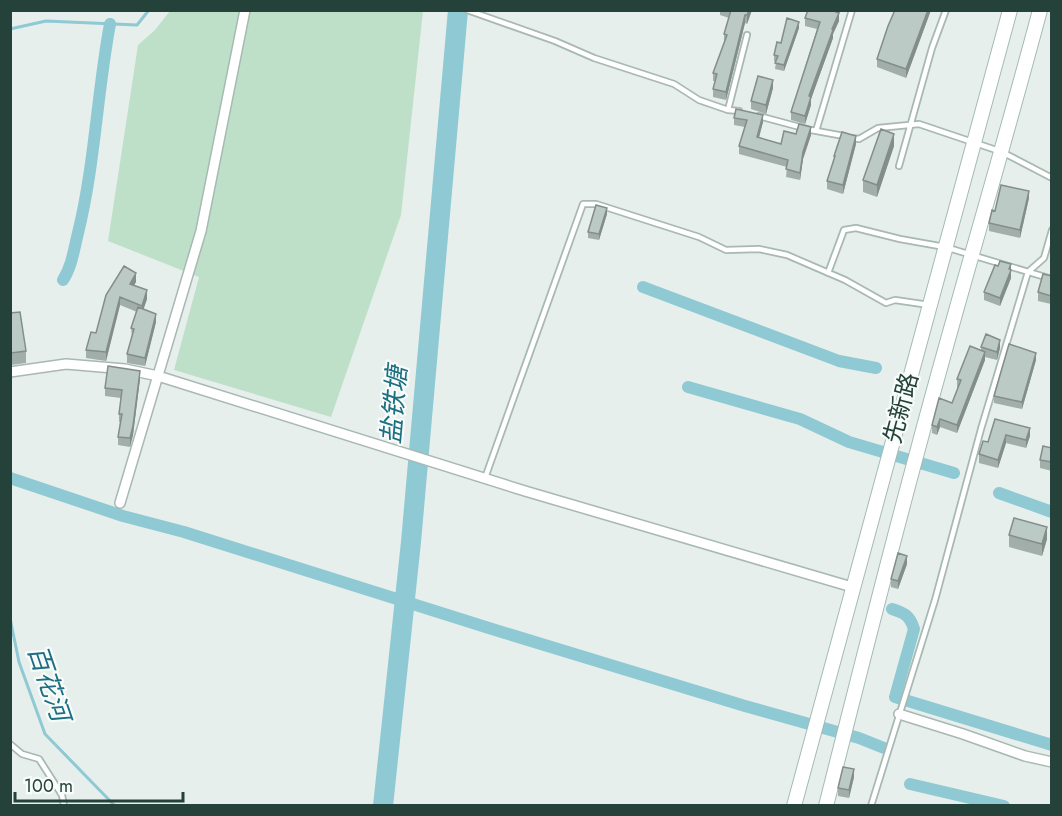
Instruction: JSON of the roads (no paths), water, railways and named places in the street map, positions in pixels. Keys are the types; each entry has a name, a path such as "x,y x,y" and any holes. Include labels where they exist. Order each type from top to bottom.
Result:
{"main road":[{"name":"先新路","path":"794,806 1010,10"},
{"name":"先新路","path":"826,806 910,477 1040,10"}],"street":[{"path":"120,503 201,231 245,10"},
{"path":"10,372 66,364 125,369 158,376 485,478 852,587"},
{"path":"899,714 1025,756 1052,762"}],"lane":[{"path":"467,10 555,41 594,58 674,84 699,100 728,110 743,112"},
{"path":"816,131 852,10"},
{"path":"899,166 932,48 946,10"},
{"path":"728,110 747,35"},
{"path":"754,115 859,139 878,128 919,124 1002,152 1052,177"},
{"path":"485,478 583,204 596,204 699,237 726,250 759,249 787,255 886,303 896,300 929,305"},
{"path":"828,273 844,230 856,228 945,247 1052,279"},
{"path":"871,806 935,600 981,429 1028,272 1044,258 1052,230"},
{"path":"10,744 22,754 39,759 62,795 64,806"}],"waterway":[{"name":"百花河","path":"10,29 46,21 137,25 149,10"},
{"name":"盐铁塘","path":"383,806 411,542 458,10"},
{"path":"63,280 69,269 84,207 110,24"},
{"path":"643,287 839,361 876,368"},
{"path":"688,387 800,419 849,442 954,473"},
{"path":"10,478 123,516 184,532 492,629 859,738 884,748"},
{"path":"999,493 1052,512"},
{"path":"892,609 906,616 914,629 895,697 1052,745"},
{"name":"百花河","path":"10,618 19,662 45,734 115,806"},
{"path":"910,784 1004,806"}]}
